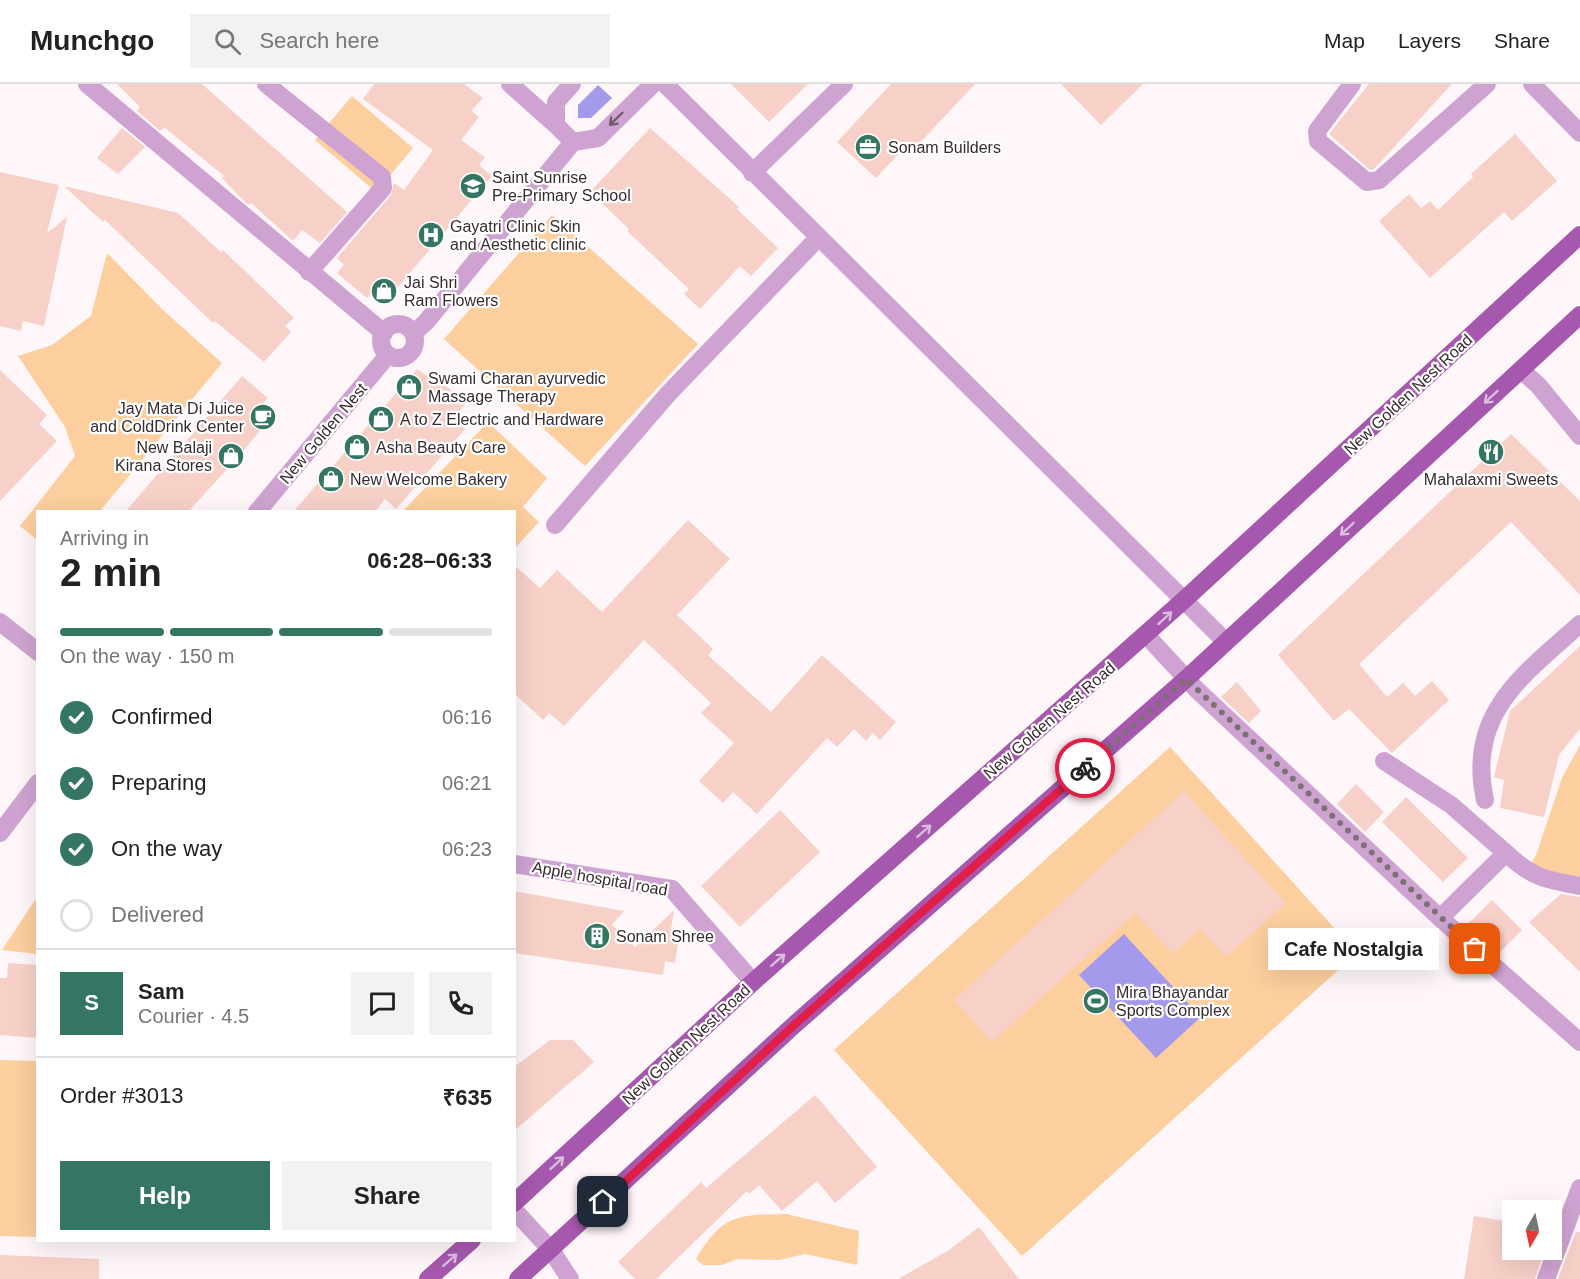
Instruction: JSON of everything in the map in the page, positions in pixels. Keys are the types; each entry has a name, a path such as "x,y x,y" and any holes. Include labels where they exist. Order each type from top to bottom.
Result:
{"main road":[{"name":"New Golden Nest Road","path":"516,1201 753,982 1146,635 1580,235"},
{"path":"518,1279 793,1026 1186,679 1580,315"},
{"path":"428,1279 470,1242"}],"street":[{"path":"266,84 382,177 383,188 309,272"},
{"path":"510,84 573,142"},
{"path":"556,125 556,102 572,84"},
{"path":"413,334 426,322 573,142 597,138 652,84"},
{"path":"664,84 1226,642"},
{"path":"752,173 844,84"},
{"path":"1352,84 1317,131 1318,141 1367,182 1378,180 1487,84"},
{"path":"1532,84 1580,133"},
{"path":"90,94 384,333"},
{"path":"555,525 668,394 818,238"},
{"path":"400,325 413,334 415,345 409,354 399,358 388,355 382,346 384,333 389,327 400,325"},
{"name":"New Golden Nest","path":"259,510 388,355"},
{"path":"1521,370 1538,385 1580,436"},
{"path":"0,622 36,650"},
{"path":"1485,800 1481,783 1482,751 1489,723 1499,703 1518,680 1580,624"},
{"path":"1146,635 1186,679 1440,918 1580,1042"},
{"path":"1384,762 1451,805 1525,872 1545,880 1580,886"},
{"path":"0,833 36,786"},
{"path":"1440,918 1506,853"},
{"name":"Apple hospital road","path":"516,864 672,889 753,982"},
{"path":"1546,1279 1580,1188"},
{"path":"516,1212 551,1250 570,1279"}],"shaded area":[{"path":"598,85 612,98 591,118 578,118 578,105"},
{"path":"352,96 413,148 376,192 315,140"},
{"path":"552,215 698,344 585,466 444,339"},
{"path":"107,253 163,310 222,363 101,510 36,510 36,539 20,526 75,456 65,427 18,356 52,345 91,316"},
{"path":"488,422 547,478 523,507 539,522 516,547 516,510 404,510"},
{"path":"1580,745 1580,883 1530,866 1536,855 1562,778"},
{"name":"Mira Bhayandar Sports Complex","path":"1170,747 1357,953 1022,1256 834,1050"},
{"path":"36,899 36,954 2,950"},
{"path":"1124,934 1201,1017 1156,1058 1079,975"},
{"path":"0,1060 36,1061 36,1237 0,1236"},
{"path":"786,1214 859,1231 857,1265 805,1254 779,1260 737,1259 722,1265 703,1265 696,1259 715,1233 723,1225 733,1220 755,1215"}],"building":[{"path":"117,84 202,84 347,212 320,243 302,230 293,241 251,203 249,205 245,202 222,178 224,176 164,127 160,131 137,111 140,107"},
{"path":"374,84 464,84 483,98 471,111 479,117 461,140 485,157 479,165 492,176 387,300 375,290 367,298 337,273 344,265 337,258 391,195 394,183 404,190 433,150 363,99"},
{"path":"731,84 808,84 769,122"},
{"path":"891,84 975,84 915,148 909,143 876,178 837,142"},
{"path":"1061,84 1143,84 1101,125"},
{"path":"1369,84 1452,84 1374,169 1370,170 1329,134"},
{"path":"122,128 145,147 118,174 97,158"},
{"path":"650,128 739,207 737,209 778,248 751,276 740,266 700,309 684,294 689,289 627,231 629,229 590,192"},
{"path":"1515,134 1557,181 1512,221 1504,212 1430,278 1379,221 1409,194 1421,208 1430,201 1438,210 1473,177 1471,174"},
{"path":"0,172 59,185 47,233 67,217 44,326 23,321 21,331 0,326"},
{"path":"64,186 178,213 221,252 223,250 294,318 285,326 291,332 264,362 215,321 213,323 105,220 103,222"},
{"path":"417,369 427,376 430,372 466,403 453,419 465,429 396,509 385,499 377,510 295,510"},
{"path":"0,370 47,415 39,424 57,441 0,501"},
{"path":"242,376 268,398 262,404 274,414 190,510 127,510"},
{"path":"1511,434 1580,501 1580,595 1511,522 1359,664 1387,697 1403,683 1415,696 1432,681 1449,700 1392,753 1349,709 1334,721 1278,655"},
{"path":"688,520 730,559 677,615 713,649 708,655 771,712 822,655 896,722 880,740 873,733 866,741 854,729 837,747 827,738 757,814 733,792 723,803 699,781 734,743 701,713 711,703 644,640 564,726 549,713 543,720 516,695 516,567 540,588 557,570 602,612"},
{"path":"1580,646 1580,729 1559,755 1544,817 1500,808 1504,780 1494,777 1510,711"},
{"path":"1237,682 1261,711 1249,723 1221,697"},
{"path":"1356,784 1384,812 1365,832 1337,804"},
{"path":"1184,791 1286,903 1226,957 1200,929 1173,954 1135,913 992,1042 954,1000"},
{"path":"1406,797 1468,858 1443,882 1382,822"},
{"path":"780,810 820,852 740,927 701,886"},
{"name":"Sonam Shree","path":"516,891 624,911 612,925 635,947 674,910 671,930 680,932 675,963 665,961 663,975 516,953"},
{"path":"1561,894 1580,897 1580,972 1529,922"},
{"path":"1492,900 1522,930 1498,954 1467,925"},
{"path":"8,963 36,965 36,1038 0,1035 0,978 7,978"},
{"path":"550,1040 573,1040 594,1062 516,1129 516,1066"},
{"path":"815,1095 877,1167 835,1203 817,1181 782,1211 759,1185 749,1194 747,1191 656,1279 635,1279 618,1262 701,1182 706,1188"},
{"path":"1474,1216 1502,1220 1502,1260 1542,1260 1535,1279 1464,1279"},
{"path":"979,1227 1019,1279 898,1279 949,1250"},
{"path":"1576,1232 1580,1232 1580,1279 1558,1279"},
{"path":"0,1255 99,1259 99,1279 0,1279"}],"way so far":[{"path":"1085,768 1186,679 1475,949"}],"place":[{"name":"Sonam Builders","path":"868,147"},
{"name":"Saint Sunrise Pre-Primary School","path":"473,186"},
{"name":"Gayatri Clinic Skin and Aesthetic clinic","path":"431,235"},
{"name":"Jai Shri Ram Flowers","path":"384,291"},
{"name":"Swami Charan ayurvedic Massage Therapy","path":"409,387"},
{"name":"Jay Mata Di Juice and ColdDrink Center","path":"263,417"},
{"name":"A to Z Electric and Hardware","path":"381,419"},
{"name":"Asha Beauty Care","path":"357,447"},
{"name":"Mahalaxmi Sweets","path":"1491,452"},
{"name":"New Balaji Kirana Stores","path":"231,456"},
{"name":"New Welcome Bakery","path":"331,479"},
{"name":"Sonam Shree","path":"597,936"},
{"name":"Cafe Nostalgia","path":"1475,949"},
{"name":"Mira Bhayandar Sports Complex","path":"1096,1001"}],"route":[{"path":"603,1202 793,1026 1085,768"}]}
